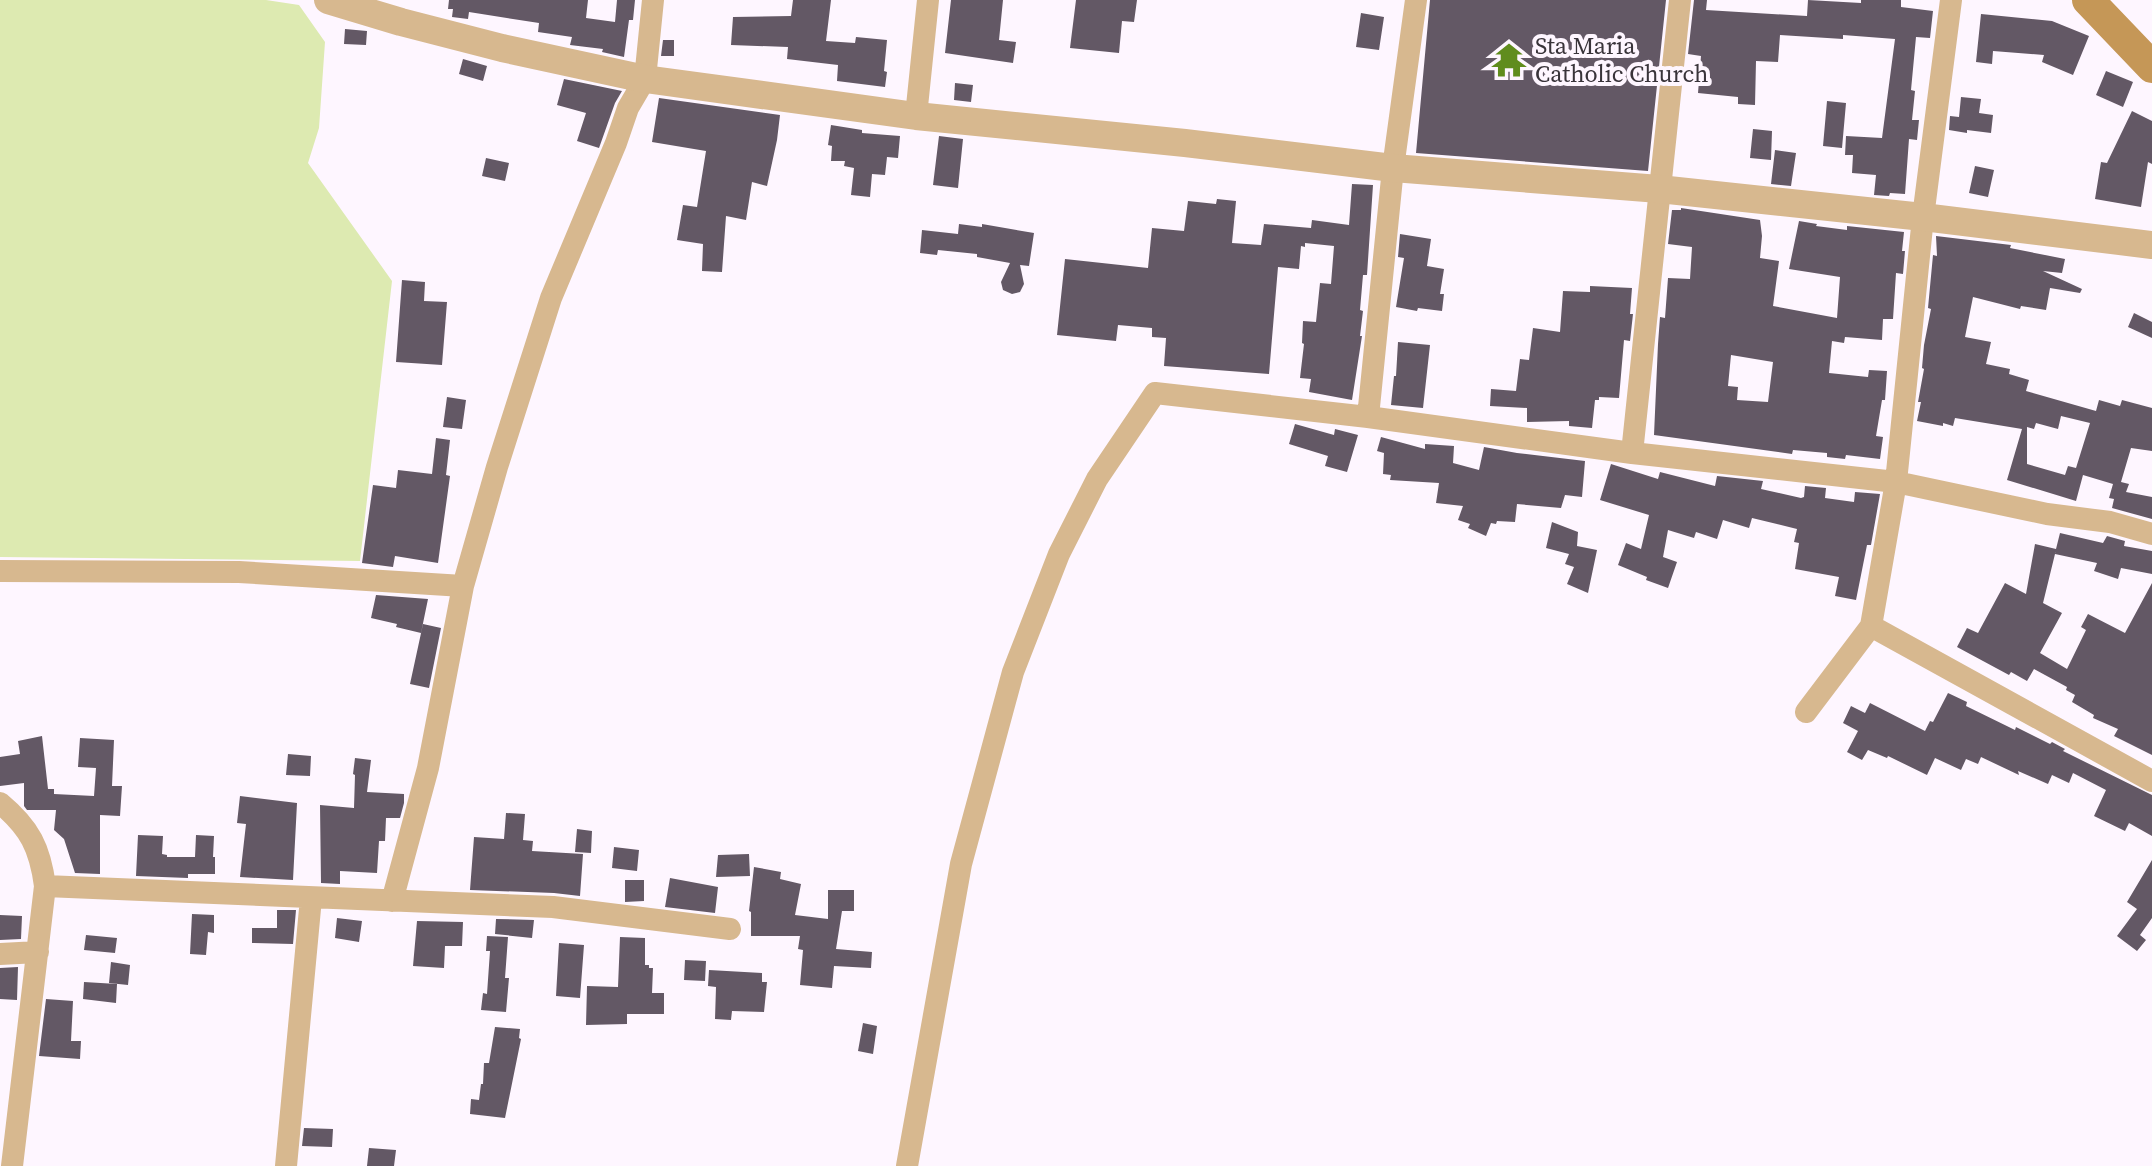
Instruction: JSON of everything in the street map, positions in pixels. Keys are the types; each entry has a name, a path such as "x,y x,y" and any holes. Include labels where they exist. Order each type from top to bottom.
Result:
{"main road":[{"path":"2088,0 2152,67"}],"street":[{"path":"328,0 402,11 502,48 645,79 916,116 1393,168 1659,189 2152,245"},
{"path":"392,901 428,768 463,586 497,467 551,298 628,108 645,79 653,0"},
{"path":"916,116 928,0"},
{"path":"1368,417 1393,168 1416,0"},
{"path":"1632,453 1680,0"},
{"path":"1806,712 1871,626 1896,482 1923,217 1951,0"},
{"path":"907,1166 961,864 1013,672 1059,554 1097,479 1155,393 1368,417 1632,453 1896,482 2047,514 2110,522 2152,534"},
{"path":"0,571 239,572 463,586"},
{"path":"1871,626 2152,781"},
{"path":"0,803 30,835 41,860 45,886 12,1166"},
{"path":"45,886 553,907 730,929"},
{"path":"286,1166 311,898"},
{"path":"0,954 38,952"}],"green space":[{"path":"0,0 266,0 299,5 325,42 319,128 308,163 392,281 360,561 0,557"}],"building":[{"path":"449,0 588,0 586,18 615,22 617,0 635,0 624,57 602,52 603,49 570,45 572,37 538,32 539,23 469,12 468,19 452,17 453,9 448,9"},
{"path":"793,0 831,0 826,41 855,43 856,37 887,40 885,87 837,81 838,65 787,59 788,47 731,45 733,17 791,16"},
{"path":"951,0 1003,0 999,40 1016,42 1013,63 945,53"},
{"path":"1076,0 1137,0 1134,22 1122,21 1119,53 1070,48"},
{"path":"1430,0 1666,0 1648,171 1416,153"},
{"path":"1694,0 1707,0 1706,10 1807,16 1808,0 1861,3 1861,0 1901,0 1901,7 1933,11 1930,38 1916,37 1911,90 1915,91 1912,120 1919,120 1917,140 1909,139 1905,194 1874,195 1876,175 1852,173 1853,155 1845,155 1846,136 1882,138 1895,39 1780,35 1778,62 1756,61 1755,105 1738,104 1738,97 1698,93 1701,56 1688,54"},
{"path":"1361,13 1384,17 1379,50 1356,47"},
{"path":"1981,14 2052,21 2089,36 2073,75 2042,62 2044,55 1993,51 1992,64 1976,62"},
{"path":"345,29 367,31 366,45 344,44"},
{"path":"663,40 674,40 674,56 661,56"},
{"path":"463,59 487,66 483,81 459,74"},
{"path":"2106,71 2133,82 2123,107 2096,95"},
{"path":"564,79 622,91 599,148 577,141 586,113 557,105"},
{"path":"955,83 973,85 971,102 954,100"},
{"path":"1961,97 1981,99 1979,113 1993,115 1991,133 1949,130 1950,116 1959,117"},
{"path":"659,98 780,115 767,186 752,182 746,220 726,216 722,272 702,271 703,244 677,240 683,205 697,207 706,151 652,142"},
{"path":"1827,101 1846,103 1842,148 1823,146"},
{"path":"2132,111 2152,121 2152,164 2148,162 2141,207 2095,199 2101,162 2107,163"},
{"path":"831,125 862,130 862,133 900,136 898,158 887,157 885,175 872,174 870,197 851,195 854,168 844,166 845,161 831,161 832,146 828,145"},
{"path":"1753,129 1772,131 1771,160 1750,158"},
{"path":"939,136 963,139 958,188 933,185"},
{"path":"1775,150 1796,153 1791,186 1771,184"},
{"path":"486,158 509,163 505,181 482,176"},
{"path":"1975,166 1994,170 1988,197 1969,193"},
{"path":"1352,184 1373,185 1367,275 1363,275 1360,310 1363,311 1362,336 1352,400 1309,392 1311,379 1300,378 1303,321 1316,322 1320,283 1331,284 1334,246 1305,243 1305,247 1301,246 1299,269 1278,267 1269,374 1164,366 1166,338 1152,337 1152,328 1118,325 1116,341 1057,335 1065,259 1148,268 1152,228 1184,231 1188,201 1216,204 1217,199 1236,201 1232,243 1261,245 1264,224 1311,228 1312,220 1349,225"},
{"path":"1672,210 1760,220 1760,258 1779,261 1773,306 1837,318 1840,277 1789,269 1799,221 1847,230 1847,226 1904,232 1903,274 1896,273 1893,319 1883,319 1882,340 1845,337 1844,343 1832,341 1829,373 1868,377 1869,370 1887,371 1885,400 1882,400 1876,436 1883,437 1880,459 1846,455 1845,459 1827,457 1827,453 1793,450 1792,454 1654,435 1660,317 1665,318 1668,278 1690,279 1692,247 1668,244","holes":["1731,355 1773,362 1768,402 1737,400 1738,387 1728,386"]},
{"path":"959,224 982,227 982,224 1034,233 1029,266 1020,265 1024,284 1020,292 1012,294 1003,290 1001,282 1010,263 977,257 977,254 938,250 937,255 920,253 922,230 958,234"},
{"path":"1400,234 1431,239 1427,266 1444,269 1440,294 1444,294 1442,311 1396,307 1404,258 1398,257"},
{"path":"1936,236 2011,245 2010,248 2065,259 2062,273 2043,271 2082,289 2080,293 2050,288 2046,310 2021,306 2020,309 1973,297 1965,337 1991,342 1986,364 2010,369 2009,374 2029,380 2026,391 2096,411 2099,400 2120,406 2122,400 2152,408 2152,451 2131,448 2121,482 2129,484 2126,492 2152,497 2152,519 2112,508 2114,499 2109,498 2113,484 2083,475 2076,501 2007,480 2022,429 1955,418 1953,426 1917,421 1924,345 1931,309 1928,308 1933,255 1937,256","holes":["2061,416 2090,423 2076,468 2068,466 2065,475 2027,464 2027,427 2034,429 2036,423 2058,429"]},
{"path":"402,280 425,282 424,301 447,302 442,365 396,362"},
{"path":"1590,286 1632,288 1630,341 1624,340 1619,398 1599,397 1595,400 1592,428 1569,426 1569,421 1527,422 1527,408 1490,406 1491,389 1516,391 1520,359 1529,360 1533,328 1560,332 1563,291 1590,292"},
{"path":"2134,313 2152,322 2152,338 2128,327"},
{"path":"1398,342 1430,345 1423,408 1391,405"},
{"path":"447,397 466,400 462,429 443,427"},
{"path":"1295,424 1334,435 1335,429 1358,435 1347,472 1325,466 1328,456 1289,444"},
{"path":"1381,437 1425,449 1425,444 1454,446 1453,463 1479,470 1484,447 1585,461 1582,497 1565,495 1561,508 1517,504 1515,522 1491,523 1486,536 1468,528 1470,524 1458,520 1463,506 1436,503 1439,483 1390,480 1391,475 1383,474 1384,453 1377,451"},
{"path":"436,438 450,440 446,475 450,476 438,563 395,556 393,567 362,563 373,485 396,488 398,470 432,474"},
{"path":"1611,464 1658,479 1660,472 1715,486 1717,476 1763,481 1761,489 1801,498 1804,497 1805,486 1826,488 1825,498 1854,502 1855,492 1880,494 1871,545 1867,545 1856,600 1835,596 1839,577 1795,569 1799,543 1794,542 1797,529 1752,518 1749,528 1723,520 1717,539 1696,532 1694,538 1668,530 1663,557 1677,562 1668,588 1618,565 1626,543 1641,549 1649,515 1600,500"},
{"path":"1552,522 1578,532 1577,546 1597,550 1588,593 1567,584 1574,567 1565,564 1569,554 1546,548"},
{"path":"2060,533 2103,543 2107,536 2125,541 2124,546 2152,551 2152,574 2121,568 2118,579 2094,571 2097,563 2055,554 2043,603 2062,613 2040,653 2067,669 2086,630 2081,627 2088,614 2125,633 2152,583 2152,755 2114,736 2118,729 2093,718 2094,715 2072,702 2075,695 2066,690 2067,687 2034,669 2027,681 2011,672 2009,675 1957,647 1967,628 1978,633 2005,583 2026,594 2035,544 2056,549"},
{"path":"376,595 428,599 421,633 371,618"},
{"path":"423,624 441,628 429,688 410,684"},
{"path":"1948,693 1967,702 1966,706 2015,730 2016,727 2050,744 2052,742 2065,749 2063,751 2152,795 2152,836 2129,823 2125,831 2094,816 2106,790 2073,773 2069,783 2052,775 2048,784 2018,771 2019,775 1981,757 1978,764 1966,759 1961,770 1935,758 1927,775 1868,750 1862,760 1847,752 1858,731 1843,723 1851,706 1865,713 1870,703 1925,731"},
{"path":"42,736 48,789 54,789 54,794 94,796 96,768 78,767 80,738 114,740 112,786 122,786 120,816 100,815 100,874 75,873 64,839 54,830 56,810 27,810 24,806 24,783 0,786 0,757 20,754 18,741"},
{"path":"288,754 311,756 310,776 286,775"},
{"path":"355,758 371,760 367,792 404,794 400,818 386,818 385,841 379,841 377,873 340,871 340,884 321,883 320,805 354,808"},
{"path":"240,796 297,803 293,880 240,877 246,824 237,823"},
{"path":"506,813 525,814 523,840 533,841 532,851 583,854 580,896 470,890 474,837 504,839"},
{"path":"577,829 592,831 591,853 575,852"},
{"path":"138,835 163,836 162,854 167,857 195,857 196,835 214,836 215,874 188,874 188,878 136,876"},
{"path":"614,847 639,850 637,871 612,868"},
{"path":"749,854 750,876 716,877 718,855"},
{"path":"2152,860 2152,918 2140,935 2146,940 2137,951 2117,936 2137,909 2127,902"},
{"path":"754,867 781,872 780,879 801,884 795,915 828,919 828,890 854,890 854,911 842,911 836,949 872,952 871,968 834,966 832,988 800,985 803,950 798,949 800,936 751,936 749,911"},
{"path":"670,878 718,887 715,913 665,907"},
{"path":"625,880 644,880 644,901 625,902"},
{"path":"277,910 296,910 293,944 252,943 252,928 277,928"},
{"path":"192,914 214,915 214,933 208,932 206,955 190,954"},
{"path":"0,915 22,916 21,939 0,940"},
{"path":"337,918 362,921 359,942 335,938"},
{"path":"496,919 534,920 532,938 495,934"},
{"path":"417,921 463,922 462,946 445,946 444,968 413,966"},
{"path":"86,935 117,938 115,953 84,950"},
{"path":"487,936 508,937 506,1012 481,1010 483,993 487,994 490,951 486,951"},
{"path":"620,937 645,938 645,965 653,968 652,993 664,993 664,1014 627,1014 627,1024 586,1025 587,986 618,987"},
{"path":"559,943 584,945 580,998 556,996"},
{"path":"685,960 706,961 705,981 684,980"},
{"path":"111,962 130,965 128,985 109,983"},
{"path":"18,967 17,1000 0,999 0,968"},
{"path":"709,970 762,973 762,982 767,982 764,1012 732,1011 731,1020 715,1019 716,987 708,986"},
{"path":"84,982 117,984 116,1003 83,999"},
{"path":"46,999 73,1001 71,1041 81,1041 80,1059 39,1056"},
{"path":"863,1023 877,1026 873,1054 858,1051"},
{"path":"495,1027 520,1029 521,1039 505,1118 470,1114 471,1099 479,1100 484,1063 489,1063"},
{"path":"304,1128 333,1129 332,1147 302,1146"},
{"path":"369,1148 396,1150 394,1166 367,1166"}],"place":[{"name":"Sta Maria Catholic Church","path":"1509,60"}]}
